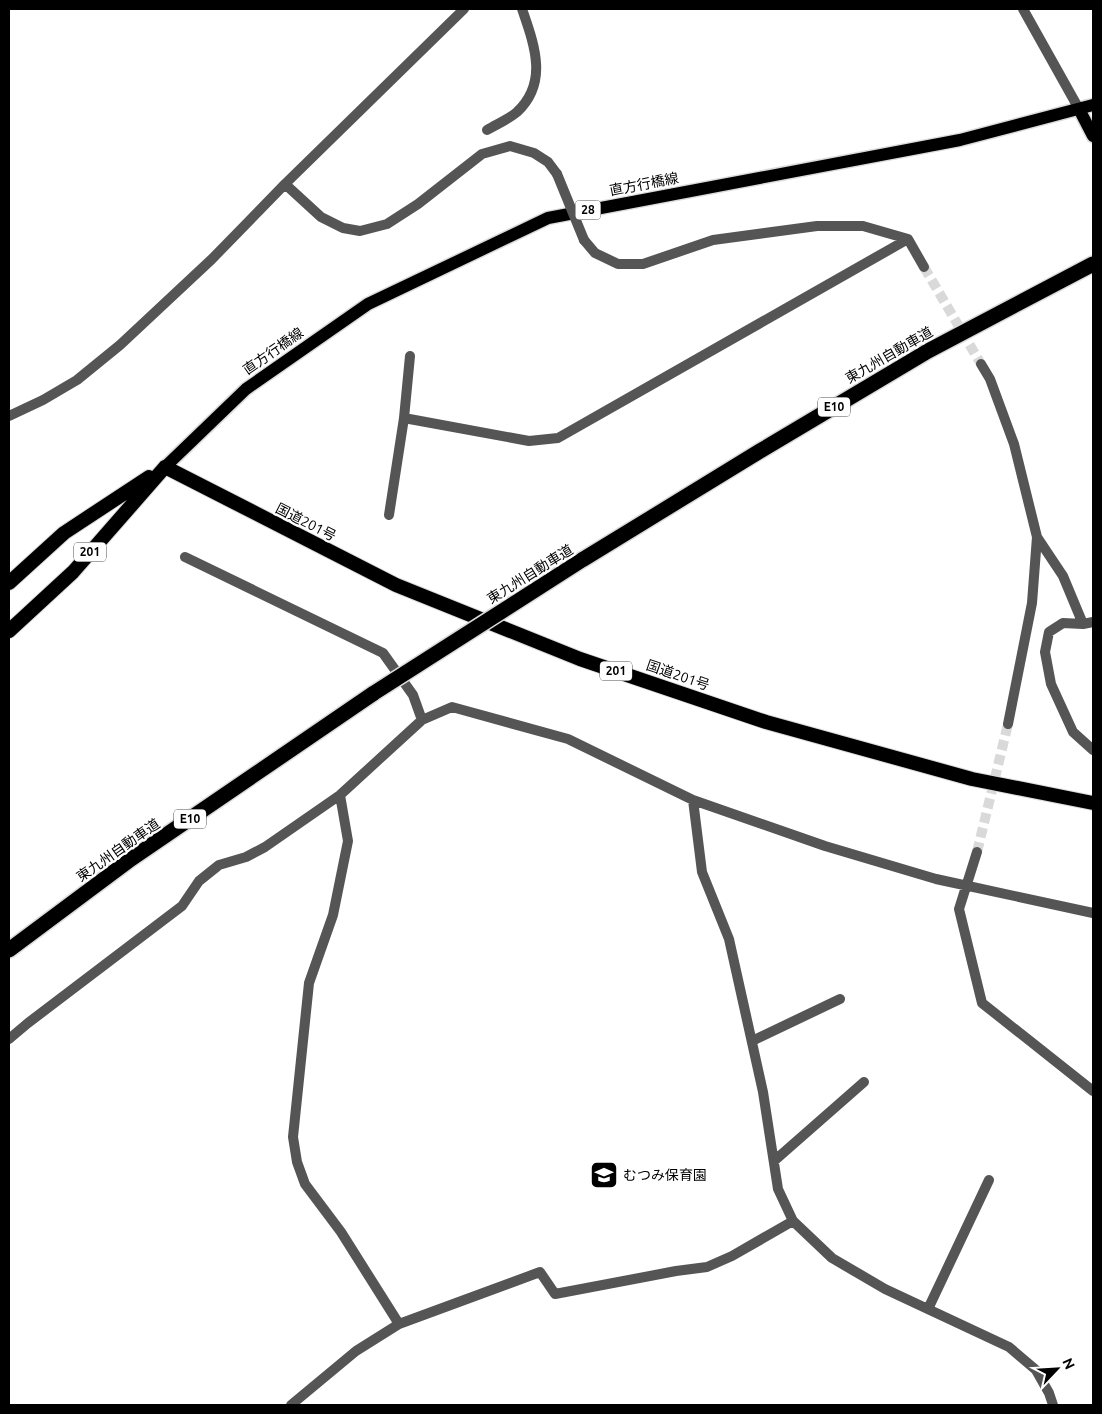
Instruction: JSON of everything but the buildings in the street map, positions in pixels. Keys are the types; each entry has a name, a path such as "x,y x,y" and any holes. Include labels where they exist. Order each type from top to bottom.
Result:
{"highway":[{"name":"東九州自動車道","path":"9,950 131,859 374,693 582,560 928,351 1093,264"},
{"name":"201","path":"9,583 64,533 165,467"},
{"name":"201","path":"9,631 73,572 165,467"},
{"name":"国道201号","path":"165,467 396,585 580,659 776,725 972,779 1093,803"}],"main road":[{"name":"直方行橋線","path":"165,467 246,389 368,304 548,218 960,140 1093,105"},
{"path":"1079,109 1093,136"}],"street":[{"path":"9,416 43,400 76,380 120,345 212,259 285,184 464,9"},
{"path":"487,130 517,112 532,92 538,68 531,36 522,9"},
{"path":"1023,9 1079,109"},
{"path":"285,184 321,217 343,228 360,231 387,224 418,204 482,154 510,146 534,153 548,162 557,174 584,240 595,253 618,264 643,264 714,240 817,226 863,226 908,239 924,267"},
{"path":"404,418 529,441 558,438 908,239"},
{"path":"389,515 404,418 410,356"},
{"path":"981,364 990,379 1014,444 1037,537 1032,603 1008,724"},
{"path":"1037,537 1063,576 1088,623 1063,623 1048,632 1045,652 1051,684 1073,732 1093,750"},
{"path":"185,557 383,653 413,695 422,720"},
{"path":"9,1039 182,906 199,881 219,865 246,857 264,847 340,795 422,720 452,707 568,739 693,800 826,846 936,879 1093,912"},
{"path":"340,795 348,840 333,915 309,984 293,1137 297,1162 305,1184 341,1232 399,1324"},
{"path":"693,800 702,872 729,938 763,1092 778,1189 793,1221 832,1258 885,1289 1009,1347 1036,1370 1053,1405"},
{"path":"977,852 959,909 982,1003 1093,1091"},
{"path":"752,1041 840,999"},
{"path":"774,1161 864,1082"},
{"path":"928,1309 989,1180"},
{"path":"291,1405 356,1351 399,1324 540,1272 555,1294 707,1267 732,1256 793,1221"}],"tunnel":[{"path":"924,267 981,364"},
{"path":"977,852 1008,724"}],"place":[{"name":"むつみ保育園","path":"604,1175"}]}
